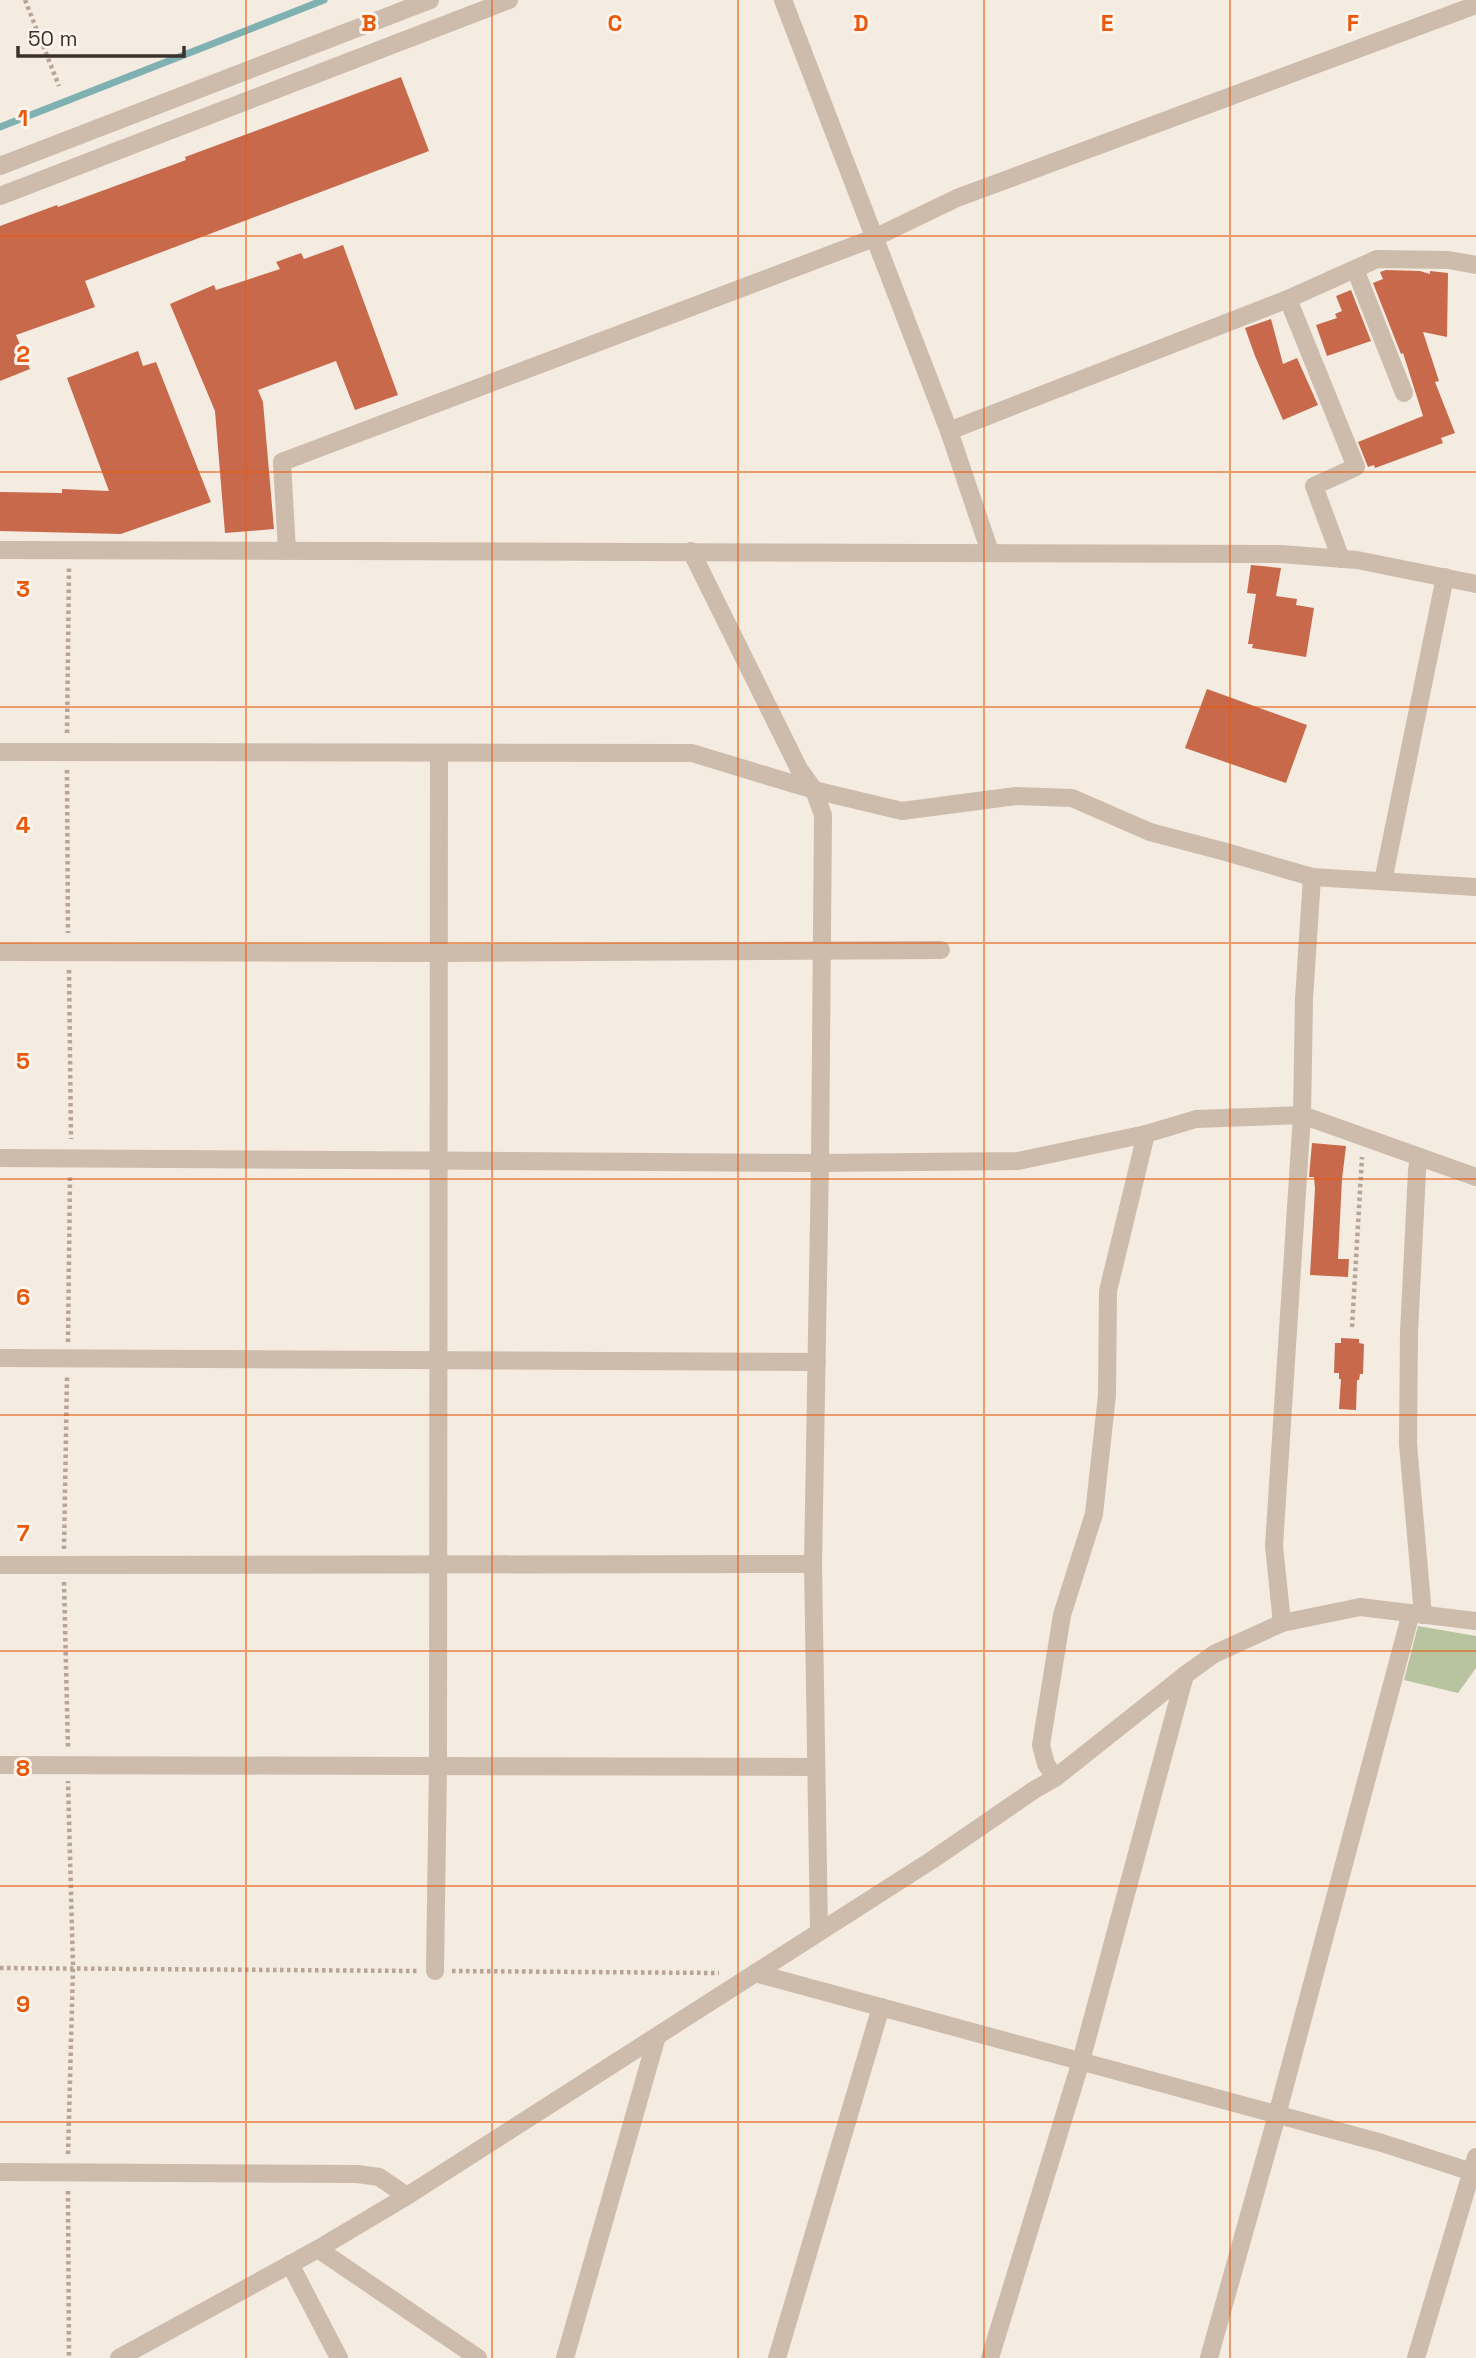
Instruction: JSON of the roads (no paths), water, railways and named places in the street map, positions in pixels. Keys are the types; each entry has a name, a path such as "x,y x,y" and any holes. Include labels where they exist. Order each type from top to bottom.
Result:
{"street":[{"path":"0,166 430,0"},
{"path":"0,196 509,0"},
{"path":"783,0 948,431 990,552"},
{"path":"287,551 282,463 874,238 957,198 1476,5"},
{"path":"948,431 1288,299 1377,259 1448,260 1476,265"},
{"path":"1355,269 1404,393"},
{"path":"1288,299 1356,467 1314,486 1341,559"},
{"path":"0,550 1281,554 1357,560 1476,584"},
{"path":"691,551 799,769 814,790 822,815 820,1163 813,1564 819,1931"},
{"path":"1383,880 1445,578"},
{"path":"0,752 692,753 814,790 902,811 1016,796 1072,798 1150,832 1312,877 1476,887"},
{"path":"435,1971 440,1161 439,753"},
{"path":"1282,1623 1274,1546 1302,1115 1304,999 1312,877"},
{"path":"0,952 940,950"},
{"path":"0,1158 820,1163 1018,1161 1146,1134 1196,1119 1302,1115 1476,1177"},
{"path":"1055,1778 1046,1764 1041,1745 1062,1615 1094,1514 1107,1395 1108,1292 1146,1134"},
{"path":"1209,2358 1417,1614 1408,1444 1409,1333 1419,1157"},
{"path":"0,1358 817,1362"},
{"path":"0,1565 813,1564"},
{"path":"119,2358 407,2196 932,1860 1055,1778 1214,1654 1282,1623 1360,1607 1476,1621"},
{"path":"990,2358 1081,2061 1185,1675"},
{"path":"0,1765 816,1767"},
{"path":"755,1973 1277,2116 1474,2164 1416,2358"},
{"path":"777,2358 881,2007"},
{"path":"565,2358 657,2036"},
{"path":"0,2172 358,2174 379,2177 407,2196"},
{"path":"317,2249 478,2358"},
{"path":"290,2264 339,2358"}],"waterway":[{"path":"0,127 324,0"}]}
